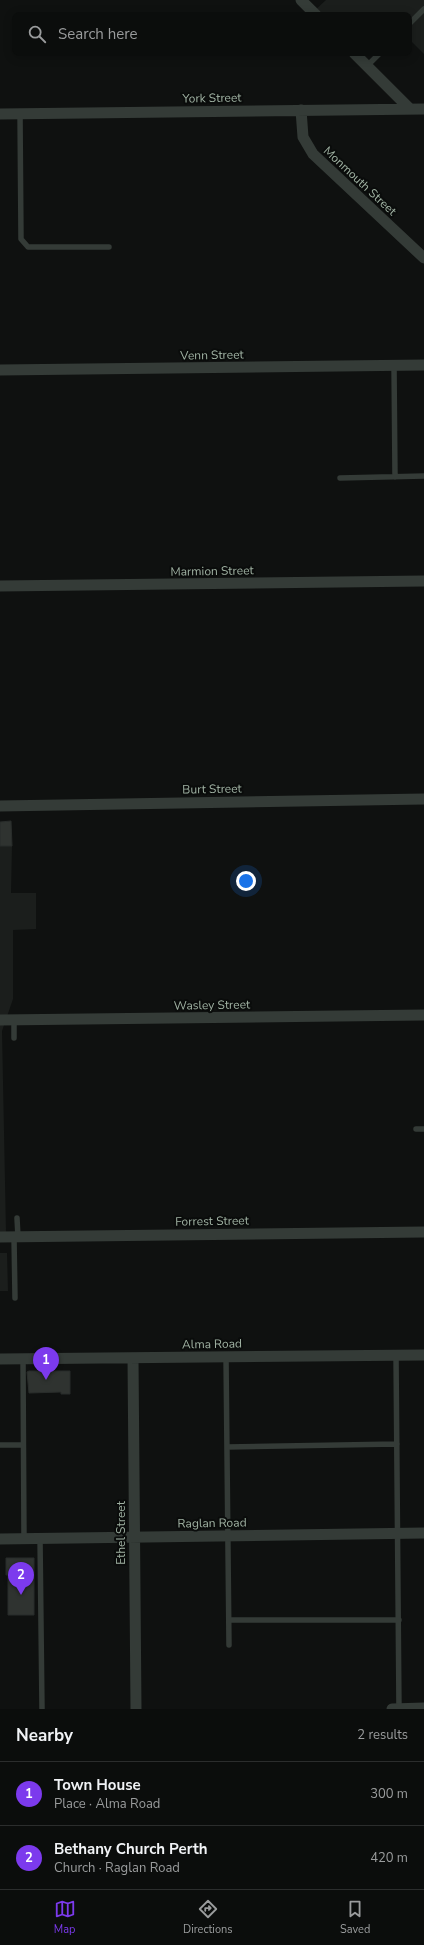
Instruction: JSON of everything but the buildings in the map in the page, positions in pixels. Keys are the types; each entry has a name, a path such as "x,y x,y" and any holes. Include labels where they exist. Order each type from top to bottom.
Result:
{"street":[{"path":"301,0 313,12"},
{"path":"357,56 410,109"},
{"name":"Monmouth Street","path":"301,110 303,137 312,154 424,258"},
{"name":"York Street","path":"0,114 424,110"},
{"name":"Venn Street","path":"0,370 424,365"},
{"name":"Marmion Street","path":"0,586 424,581"},
{"name":"Burt Street","path":"0,806 424,799"},
{"name":"Wasley Street","path":"0,1020 424,1015"},
{"name":"Forrest Street","path":"0,1237 424,1232"},
{"name":"Alma Road","path":"0,1359 424,1355"},
{"name":"Ethel Street","path":"133,1358 136,1709"},
{"name":"Raglan Road","path":"0,1539 424,1533"},
{"path":"392,1709 424,1708"}],"lane":[{"path":"412,21 424,9"},
{"path":"367,66 377,56"},
{"path":"20,114 21,239 28,247 109,247"},
{"path":"394,365 395,477"},
{"path":"340,478 424,476"},
{"path":"14,1020 14,1038"},
{"path":"416,1129 424,1129"},
{"path":"15,1298 17,1218"},
{"path":"396,1355 399,1534 399,1709"},
{"path":"226,1357 229,1645"},
{"path":"23,1359 24,1538"},
{"path":"227,1446 397,1444"},
{"path":"0,1445 23,1445"},
{"path":"40,1538 42,1709"},
{"path":"229,1620 399,1620"}],"shaded area":[{"path":"326,0 424,0 424,54 412,42 412,12 313,12"},
{"path":"0,846 12,846 11,893 36,893 36,929 13,930 13,999 2,1031 6,1232 0,1232"},
{"path":"0,1253 7,1253 8,1291 0,1291"}],"place":[{"name":"Town House","path":"46,1380"},
{"name":"Bethany Church Perth","path":"21,1595"}]}
